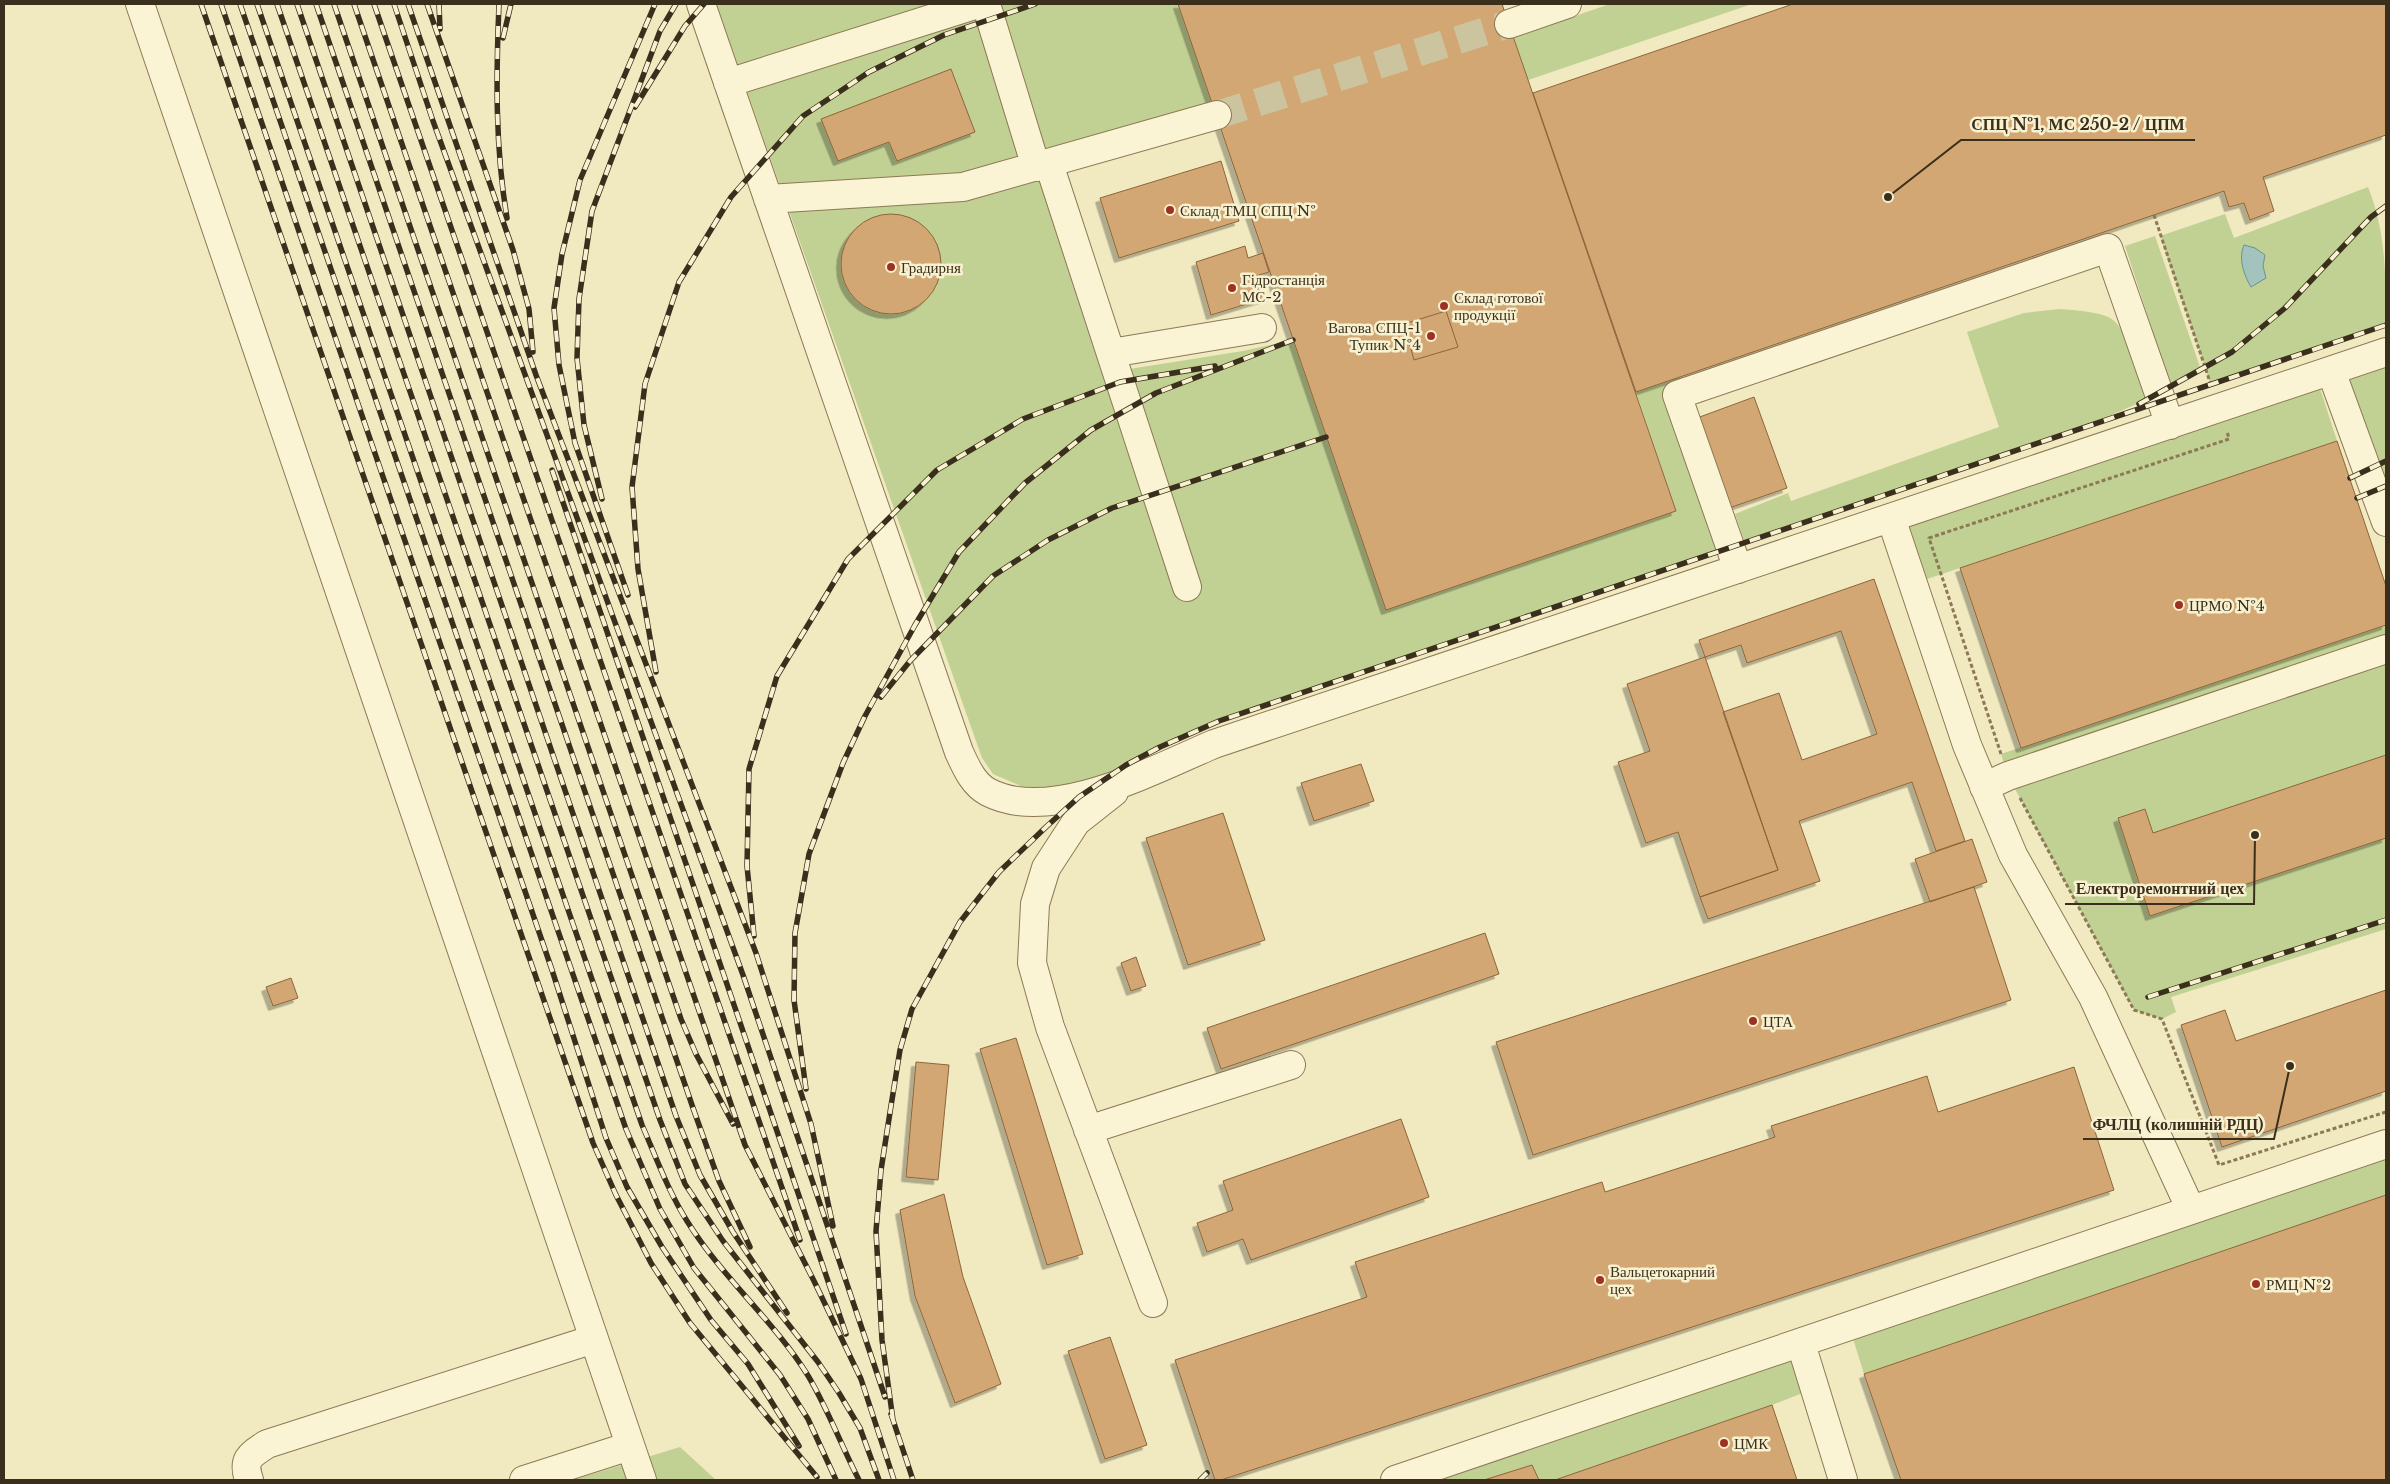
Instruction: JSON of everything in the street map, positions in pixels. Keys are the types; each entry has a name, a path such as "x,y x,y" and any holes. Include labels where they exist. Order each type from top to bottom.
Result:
{"lane":[{"path":"140,4 642,1480"},
{"path":"701,4 959,752 970,774 988,792 1028,802 1056,802 1079,797 1214,744 2386,352"},
{"path":"728,83 978,4"},
{"path":"986,4 1110,352 1186,587"},
{"path":"1509,24 1567,4"},
{"path":"768,199 963,187 1217,115"},
{"path":"1738,569 1677,395 2108,248 2170,425"},
{"path":"1110,352 1262,328"},
{"path":"2331,371 2386,522"},
{"path":"1891,518 1967,745 2013,855 2093,997 2191,1210"},
{"path":"1984,787 2017,773 2386,649"},
{"path":"1131,778 1076,822 1046,868 1035,904 1032,963 1050,1027 1153,1303"},
{"path":"1088,1130 1292,1065"},
{"path":"1396,1480 2386,1144"},
{"path":"249,1480 245,1468 250,1455 267,1444 594,1339"},
{"path":"1801,1344 1843,1480"},
{"path":"524,1480 630,1446"}],"green space":[{"path":"716,4 1178,4 1217,115 1049,164 1117,371 1243,351 1293,340 1386,610 1676,511 1636,392 1679,377 1730,547 1219,721 1160,747 1094,782 1030,790 993,774 982,758"},
{"path":"1610,4 1752,4 1528,80 1514,37"},
{"path":"2368,187 2382,238 2386,325 2211,385 2160,236 2225,214 2234,238"},
{"path":"2155,236 2201,370 2171,387 2125,246"},
{"path":"2060,309 2096,313 2113,320 2119,326 2130,345 2150,398 2073,432 1745,543 1735,514 1788,493 1791,501 1999,427 1967,332 2024,313"},
{"path":"2386,352 2386,522 2331,371"},
{"path":"2316,376 2337,441 1927,579 1905,514"},
{"path":"2386,625 2386,929 2171,997 2176,1012 2162,1019 2134,1010 2008,776 2001,754"},
{"path":"2386,1150 2386,1195 1864,1374 1851,1332"},
{"path":"1801,1344 1815,1388 1772,1405 1555,1480 1539,1480 1532,1465 1484,1480 1395,1480"},
{"path":"680,1447 716,1480 573,1480"}],"water":[{"path":"2244,245 2255,248 2265,255 2263,266 2266,278 2251,287 2243,267 2242,250"}],"building":[{"name":"Склад готової продукції","path":"1178,4 1502,4 1676,511 1386,610"},
{"path":"1793,4 2386,4 2386,135 2263,177 2274,211 2250,220 2244,203 2229,207 2224,191 1636,392 1533,93"},
{"path":"951,69 975,132 897,161 889,142 838,161 821,119"},
{"name":"Склад ТМЦ СПЦ №","path":"1221,161 1239,221 1119,258 1100,198"},
{"name":"Градирня","path":"891,214 910,218 927,228 937,245 941,264 937,283 927,300 910,310 891,314 872,310 855,300 845,283 841,264 845,245 855,228 872,218"},
{"name":"Гідростанція МС-2","path":"1245,246 1248,258 1263,253 1269,272 1256,276 1263,299 1211,315 1196,262"},
{"name":"Вагова СПЦ-1 Тупик №4","path":"1446,311 1458,347 1414,360 1404,324"},
{"path":"1754,397 1787,488 1729,508 1697,418"},
{"name":"ЦРМО №4","path":"2337,441 2386,586 2386,625 2021,748 1960,568"},
{"path":"1874,579 1965,841 1936,851 1912,782 1799,821 1820,881 1708,919 1700,897 1778,870 1723,712 1779,693 1802,760 1877,734 1841,631 1747,663 1741,645 1705,657 1699,640"},
{"path":"1705,657 1778,870 1700,897 1678,832 1646,843 1618,762 1650,751 1627,684"},
{"path":"2386,755 2386,838 2150,916 2118,818 2145,809 2153,833"},
{"path":"1361,764 1374,801 1314,821 1301,783"},
{"path":"1223,813 1265,940 1188,965 1146,838"},
{"path":"1972,839 1987,882 1930,902 1915,859"},
{"name":"ЦТА","path":"1974,887 2011,1000 1533,1155 1496,1042"},
{"path":"1485,933 1499,974 1221,1069 1207,1028"},
{"path":"1136,957 1146,986 1131,991 1121,963"},
{"path":"291,978 298,998 273,1006 266,987"},
{"path":"2386,990 2386,1091 2222,1147 2181,1025 2225,1010 2236,1041"},
{"path":"1016,1038 1083,1254 1047,1265 980,1049"},
{"path":"916,1062 949,1065 938,1180 906,1177"},
{"name":"Вальцетокарний цех","path":"2074,1067 2114,1190 1221,1480 1215,1480 1175,1360 1367,1297 1355,1262 1602,1182 1605,1192 1775,1137 1771,1126 1927,1076 1938,1112"},
{"path":"1401,1119 1429,1197 1251,1260 1243,1239 1207,1252 1197,1223 1233,1210 1223,1181"},
{"path":"944,1194 963,1277 1001,1384 955,1403 915,1296 900,1210"},
{"name":"РМЦ №2","path":"2386,1195 2386,1480 1901,1480 1864,1374"},
{"path":"1110,1337 1147,1445 1105,1459 1068,1351"},
{"name":"ЦМК","path":"1772,1405 1797,1480 1555,1480"},
{"path":"1532,1465 1539,1480 1484,1480"}],"tunnel":[{"path":"1217,115 1509,24"}],"railway":[{"path":"201,4 593,1143 616,1195 651,1263 690,1323 817,1477"},
{"path":"221,4 552,970 606,1138 627,1187 662,1247 711,1320 748,1364 799,1446"},
{"path":"240,4 626,1129 660,1209 694,1268 780,1375 808,1419 836,1480"},
{"path":"257,4 642,1125 680,1210 700,1241 778,1335 807,1374 821,1399 859,1480"},
{"path":"277,4 660,1120 685,1184 723,1241 818,1362 839,1393 860,1428 879,1480"},
{"path":"297,4 676,1116 700,1175 733,1232 787,1313"},
{"path":"316,4 693,1108 719,1181 750,1247"},
{"path":"334,4 681,1019 696,1054 733,1124"},
{"path":"354,4 745,1145 861,1379 894,1480"},
{"path":"374,4 800,1240"},
{"path":"394,4 433,121 743,975 885,1397"},
{"path":"408,4 536,375 756,953 811,1124 833,1226"},
{"path":"427,4 513,250 529,309 533,352"},
{"path":"439,4 440,29"},
{"path":"499,4 497,58 498,138 507,218"},
{"path":"503,38 511,4"},
{"path":"628,595 575,443 559,365 554,308 562,254 580,180 655,4"},
{"path":"602,499 584,425 577,358 579,299 592,211 660,31 676,4"},
{"path":"635,107 685,26 704,4"},
{"path":"656,672 638,569 632,487 645,384 679,282 731,197 803,116 869,72 944,35 1035,4"},
{"path":"2139,404 2232,352 2285,308 2371,217 2386,206"},
{"path":"893,1420 882,1340 876,1231 881,1170 900,1050 912,1009 960,922 999,872 1079,797 1126,765 1160,747 1219,721 2386,325"},
{"path":"806,1089 794,1000 795,933 809,854 843,763 865,716 915,625 959,552 1025,483 1091,430 1156,393 1293,340"},
{"path":"754,936 747,866 749,769 777,676 848,559 937,470 1023,419 1120,382 1215,366"},
{"path":"881,697 910,661 993,576 1048,540 1112,508 1326,437"},
{"path":"2350,478 2386,461"},
{"path":"552,470 846,1334"},
{"path":"2357,498 2386,486"},
{"path":"2148,997 2386,920"},
{"path":"891,1414 913,1480"},
{"path":"1200,1480 1207,1473"}],"place":[{"name":"СПЦ №1, МС 250-2 / ЦПМ","path":"1888,197"},
{"name":"Склад ТМЦ СПЦ №","path":"1170,210"},
{"name":"Градирня","path":"891,267"},
{"name":"Гідростанція МС-2","path":"1232,288"},
{"name":"Склад готової продукції","path":"1444,306"},
{"name":"Вагова СПЦ-1 Тупик №4","path":"1431,336"},
{"name":"ЦРМО №4","path":"2179,605"},
{"name":"Електроремонтний цех","path":"2255,835"},
{"name":"ЦТА","path":"1753,1021"},
{"name":"ФЧЛЦ (колишній РДЦ)","path":"2290,1066"},
{"name":"Вальцетокарний цех","path":"1600,1280"},
{"name":"РМЦ №2","path":"2256,1284"},
{"name":"ЦМК","path":"1724,1443"}]}
